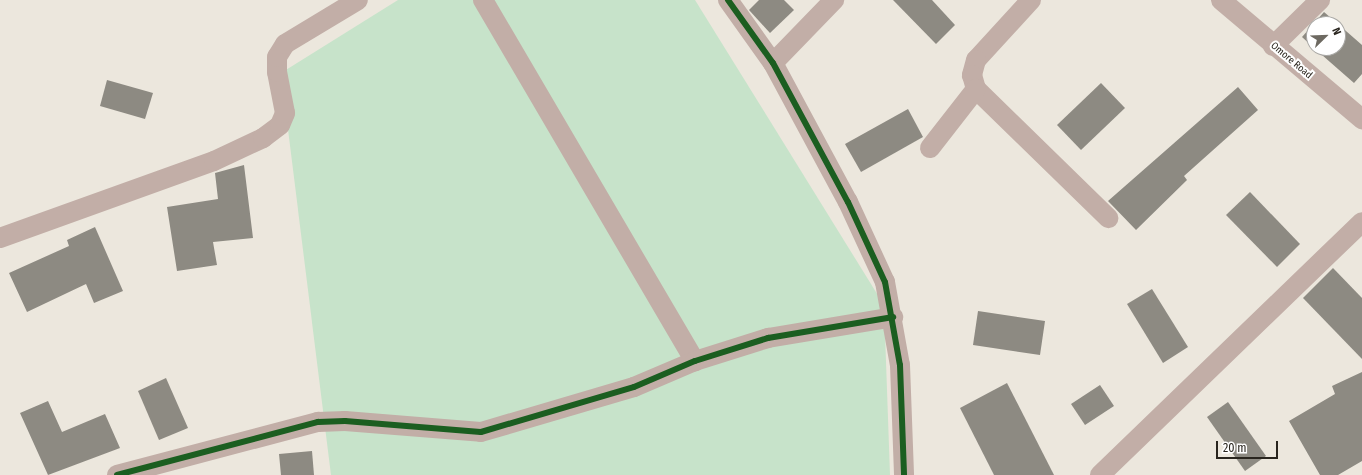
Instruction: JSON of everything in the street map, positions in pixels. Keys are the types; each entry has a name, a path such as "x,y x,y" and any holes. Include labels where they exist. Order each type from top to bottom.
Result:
{"street":[{"path":"0,238 214,161 263,138 280,125 285,113 277,72 277,57 285,44 358,0"},
{"path":"483,0 695,361"},
{"path":"728,0 773,63 862,230 885,282 893,317 900,365 904,475"},
{"path":"773,63 834,0"},
{"path":"1031,0 976,60 972,75 976,88 1108,218"},
{"name":"Omore Road","path":"1221,0 1273,46 1362,119"},
{"path":"1273,46 1320,0"},
{"path":"930,148 976,88"},
{"path":"1100,475 1362,222"},
{"path":"117,475 318,422 345,421 481,432 634,387 695,361 768,338 893,317"}],"green space":[{"path":"398,0 695,0 884,305 890,475 331,475 281,73"}],"building":[{"path":"759,0 784,0 794,10 770,33 749,10"},
{"path":"893,0 932,0 955,25 936,44"},
{"path":"1324,12 1329,16 1320,16"},
{"path":"1346,31 1362,45 1362,74 1354,83 1323,56 1346,56"},
{"path":"1306,32 1306,41 1302,37"},
{"path":"107,80 153,93 145,119 100,106"},
{"path":"1101,83 1125,108 1081,150 1057,125"},
{"path":"1238,87 1258,110 1184,176 1187,180 1136,230 1108,201"},
{"path":"908,109 923,137 861,172 845,144"},
{"path":"244,165 253,238 213,242 217,265 177,271 167,207 218,199 215,173"},
{"path":"1250,192 1300,244 1277,267 1226,215"},
{"path":"95,227 123,291 94,303 86,284 27,312 9,273 69,246 67,240"},
{"path":"1333,268 1362,298 1362,359 1303,298"},
{"path":"1152,289 1188,347 1163,363 1127,304"},
{"path":"978,311 1045,321 1040,355 973,345"},
{"path":"1362,372 1362,461 1338,475 1320,475 1289,421 1335,394 1332,386"},
{"path":"166,378 188,428 159,440 138,391"},
{"path":"1007,383 1054,475 994,475 960,408"},
{"path":"1100,385 1114,406 1085,425 1071,404"},
{"path":"48,401 62,432 105,414 120,448 48,475 20,413"},
{"path":"1228,402 1266,456 1245,471 1207,417"},
{"path":"312,451 314,475 281,475 279,454"}],"cycle path":[{"path":"728,0 773,63 848,202 885,282 900,365 904,475"},
{"path":"117,475 318,422 345,421 481,432 634,387 695,361 768,338 893,317"}]}
